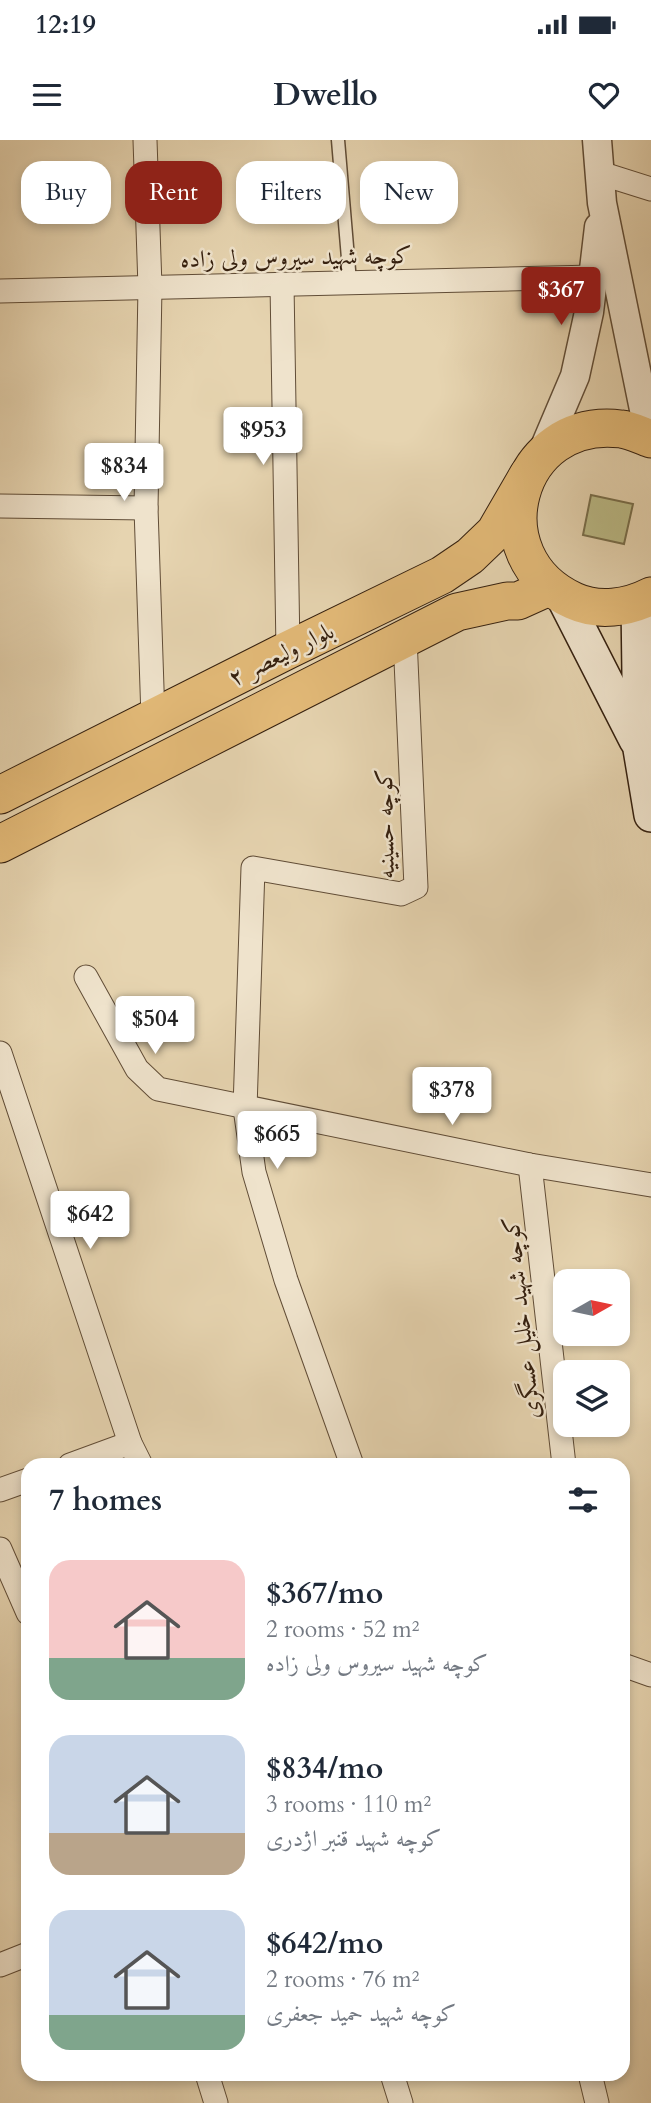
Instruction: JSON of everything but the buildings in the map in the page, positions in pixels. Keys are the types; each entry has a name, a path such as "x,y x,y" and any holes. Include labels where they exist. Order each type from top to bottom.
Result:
{"main road":[{"path":"543,594 522,547 517,523 519,498 534,466 565,438 593,429 623,429 651,439"},
{"name":"بلوار ولیعصر ۲","path":"0,795 442,575 470,556 495,532 534,466"},
{"path":"487,539 517,562 543,594 640,749"},
{"path":"543,594 599,607 619,607 647,598 640,749 651,815"},
{"name":"بلوار ولیعصر ۲","path":"0,844 457,612 543,594"}],"street":[{"path":"145,140 150,287 146,508 153,718"},
{"path":"597,140 602,203 651,439"},
{"path":"600,173 651,190"},
{"path":"534,466 575,376 590,312 602,203"},
{"name":"کوچه شهید سیروس ولی زاده","path":"0,291 593,277"},
{"path":"282,284 288,650"},
{"path":"0,506 146,508"},
{"name":"کوچه حسینیه","path":"245,1108 253,868 401,894 416,887 405,638"},
{"path":"86,977 137,1069 158,1089 530,1165 651,1185"},
{"path":"0,1053 130,1443 138,1458"},
{"path":"245,1108 254,1172 286,1280 350,1458"},
{"name":"کوچه شهید خلیل عسگری","path":"530,1165 563,1458"},
{"path":"89,1458 130,1443"},
{"path":"0,1490 21,1482"},
{"path":"0,1549 21,1597"},
{"path":"630,1668 651,1675"},
{"path":"0,1965 21,1957"},
{"path":"210,2081 216,2103"},
{"path":"395,2081 401,2103"},
{"path":"592,2081 597,2103"}],"lane":[{"path":"338,140 350,282"}],"green space":[{"path":"591,495 633,504 624,544 583,535"}]}
